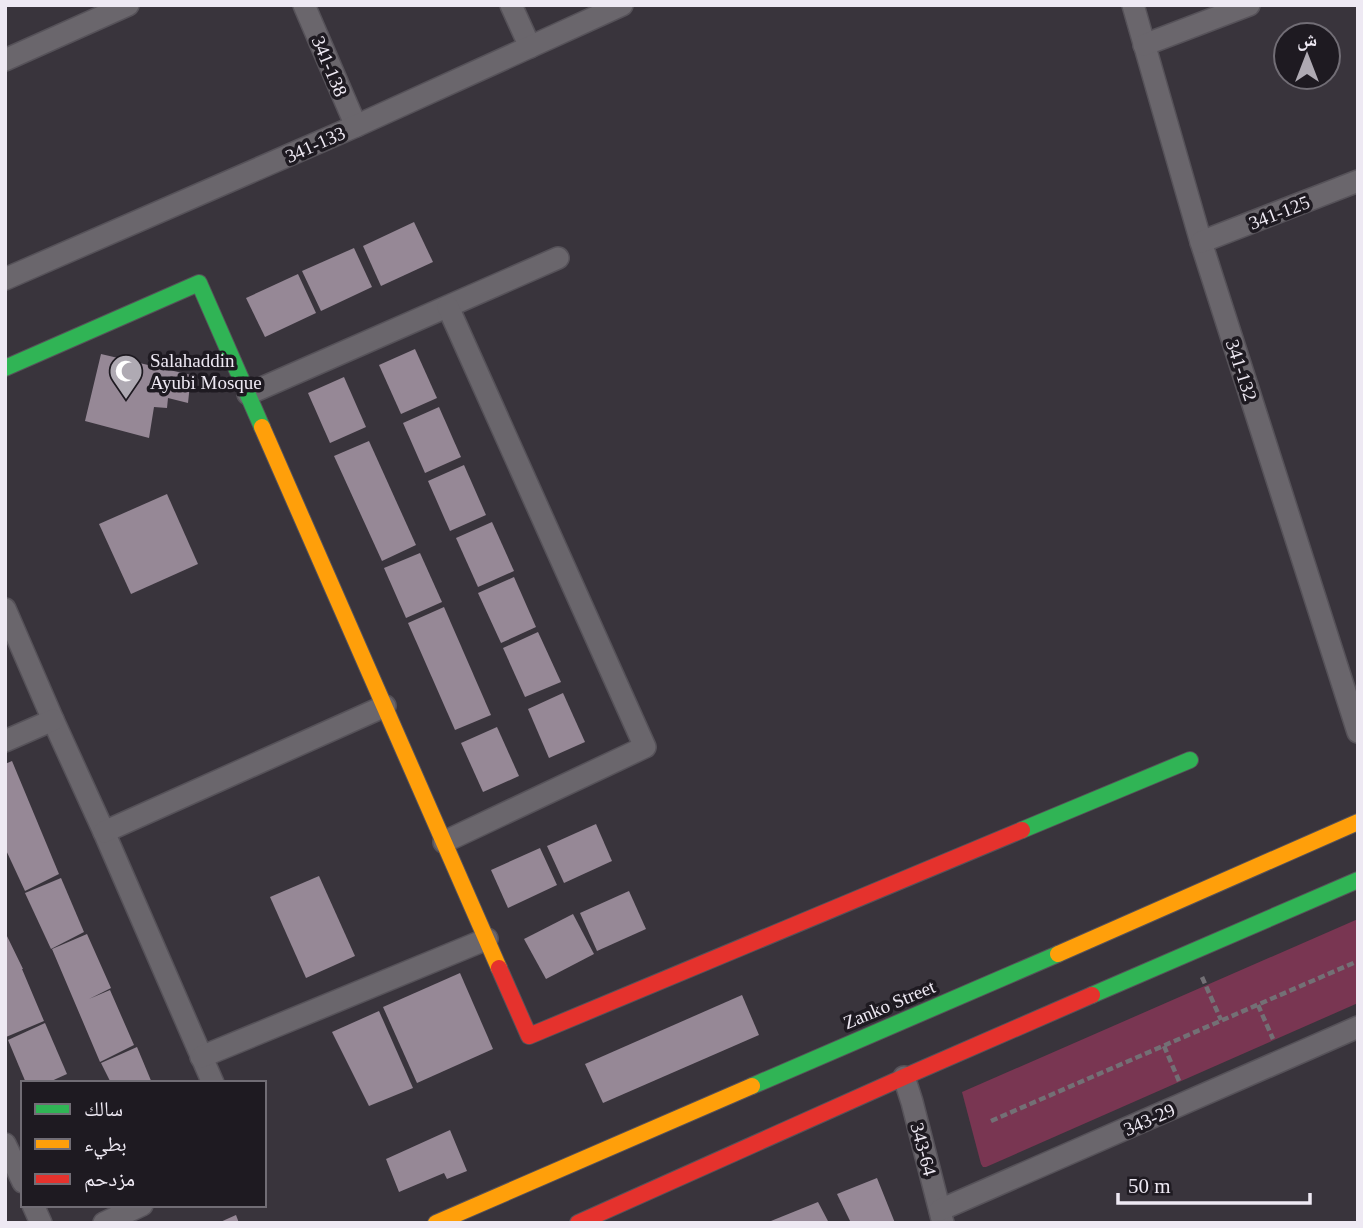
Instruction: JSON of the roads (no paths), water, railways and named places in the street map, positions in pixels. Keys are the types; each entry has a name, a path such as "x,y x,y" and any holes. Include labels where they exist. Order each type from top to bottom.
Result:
{"main road":[{"path":"5,368 200,283 529,1036 1190,760"},
{"name":"Zanko Street","path":"436,1223 1358,822"},
{"path":"578,1223 904,1077 1358,880"}],"street":[{"path":"5,60 128,5"},
{"name":"341-138","path":"304,5 356,126"},
{"path":"511,5 530,47"},
{"name":"341-133","path":"5,279 356,126 622,5"},
{"name":"341-132","path":"1133,5 1201,242 1358,732"},
{"path":"1144,45 1248,5"},
{"name":"341-125","path":"1201,242 1358,181"},
{"path":"248,394 558,258"},
{"path":"444,842 645,747 448,307"},
{"path":"5,609 212,1081"},
{"path":"104,832 384,706"},
{"path":"5,741 53,720"},
{"path":"201,1057 487,939"},
{"name":"343-29","path":"942,1217 1358,1027"},
{"name":"343-64","path":"904,1077 942,1217"},
{"path":"5,1144 21,1178"},
{"path":"34,1207 41,1223"},
{"path":"104,1223 138,1207"}],"place":[{"name":"Salahaddin Ayubi Mosque","path":"126,401"}]}
